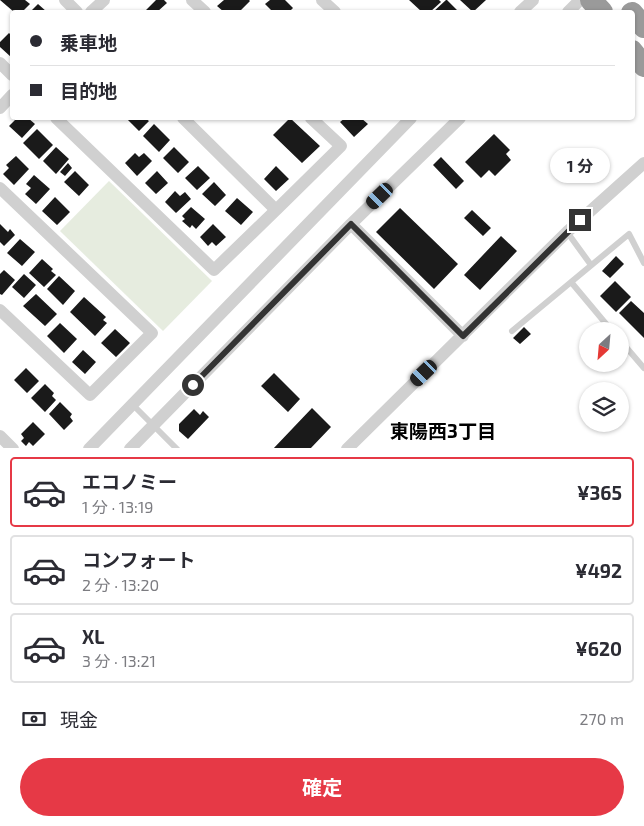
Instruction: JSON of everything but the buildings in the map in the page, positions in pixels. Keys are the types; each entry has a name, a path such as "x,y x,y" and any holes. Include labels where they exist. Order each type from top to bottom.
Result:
{"highway":[{"path":"591,0 600,10"},
{"path":"622,0 630,10"},
{"path":"635,16 644,27"},
{"path":"635,55 644,66"}],"street":[{"path":"64,0 75,10"},
{"path":"93,10 104,0"},
{"path":"192,0 203,10"},
{"path":"322,0 333,10"},
{"path":"522,10 533,0"},
{"path":"570,10 580,0"},
{"path":"0,63 10,73"},
{"path":"0,108 10,98"},
{"path":"58,120 214,270 341,146 313,120"},
{"path":"185,120 276,210"},
{"path":"89,448 409,120"},
{"path":"130,448 451,120"},
{"path":"347,448 568,232 644,163"},
{"path":"0,188 152,333 90,395 0,310"},
{"path":"351,224 463,336"},
{"path":"0,436 13,448"}],"lane":[{"path":"568,232 591,265"},
{"path":"512,331 629,234 644,263"},
{"path":"570,282 604,322"},
{"path":"629,350 644,368"},
{"path":"132,404 177,448"}],"shaded area":[{"path":"109,181 212,281 163,331 60,231"}],"district":[{"name":"東陽西3丁目","path":"443,430"}],"route":[{"path":"193,385 351,224 463,336 580,220"}]}
